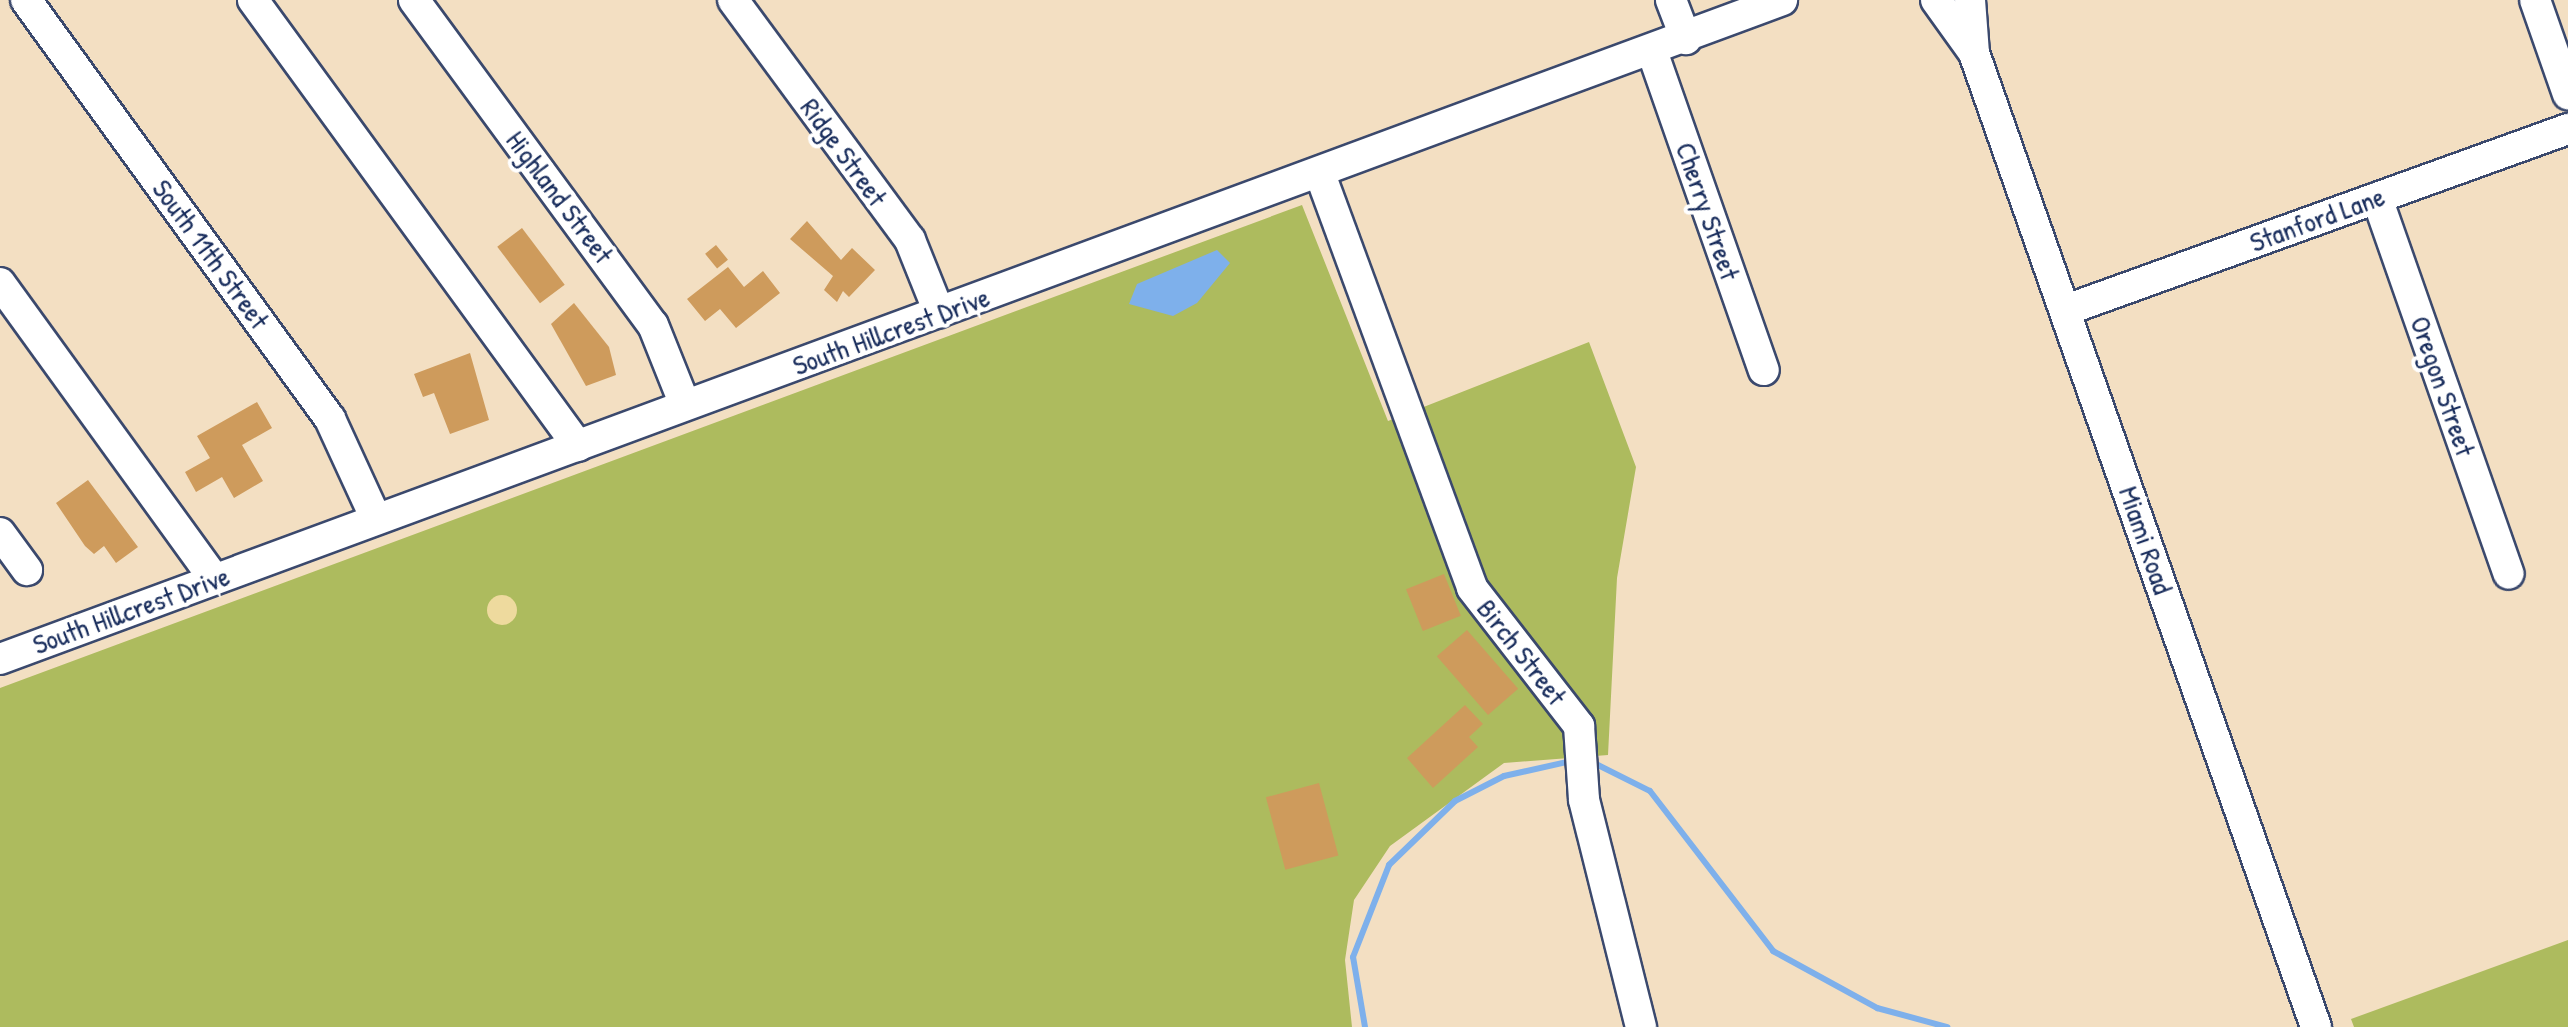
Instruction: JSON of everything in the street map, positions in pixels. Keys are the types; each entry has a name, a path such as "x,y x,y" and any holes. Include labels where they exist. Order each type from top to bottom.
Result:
{"street":[{"name":"South 11th Street","path":"26,0 339,432 376,519"},
{"path":"253,0 578,446"},
{"name":"Highland Street","path":"414,0 645,312 686,406"},
{"name":"Ridge Street","path":"732,0 910,240 939,312"},
{"path":"1671,0 1686,39"},
{"name":"South Hillcrest Drive","path":"0,658 1686,39 1782,0"},
{"name":"Miami Road","path":"1936,0 1974,53"},
{"name":"Miami Road","path":"1970,0 1974,53 2316,1027"},
{"path":"2535,0 2568,94"},
{"name":"Cherry Street","path":"1652,51 1764,370"},
{"name":"Stanford Lane","path":"2066,310 2568,129"},
{"name":"Birch Street","path":"1320,174 1472,588 1579,726 1584,800 1641,1027"},
{"name":"Oregon Street","path":"2377,198 2509,574"},
{"path":"0,283 214,579"},
{"path":"0,533 27,570"}],"green space":[{"path":"1302,205 1388,421 1589,342 1636,467 1617,578 1608,755 1504,763 1390,846 1354,900 1345,960 1352,1027 0,1027 0,688"},
{"path":"2568,940 2568,1027 2354,1027 2351,1019"}],"sand":[{"path":"502,595 516,604 517,610 508,624 502,625 488,616 487,610 496,596"}],"water":[{"path":"1217,250 1230,263 1197,303 1173,316 1129,304 1137,284"}],"building":[{"path":"807,221 841,260 852,248 875,270 849,297 843,291 837,302 824,290 833,276 790,239"},
{"path":"522,228 565,285 540,303 497,247"},
{"path":"716,245 728,260 717,269 705,254"},
{"path":"728,267 744,287 763,271 780,293 736,328 720,309 705,321 687,299"},
{"path":"574,303 609,347 616,375 586,386 551,324"},
{"path":"470,353 489,420 450,434 434,393 423,397 414,374"},
{"path":"257,402 272,428 242,445 263,481 234,498 222,477 196,492 185,472 210,458 197,436"},
{"path":"88,480 138,547 116,563 104,546 94,554 85,546 56,503"},
{"path":"1444,574 1461,616 1423,631 1406,589"},
{"path":"1467,630 1518,689 1488,715 1437,656"},
{"path":"1465,705 1483,724 1469,737 1478,747 1433,788 1407,758"},
{"path":"1319,783 1338,855 1285,870 1266,797"}],"waterway":[{"path":"1365,1027 1353,957 1389,865 1455,801 1504,776 1567,762"},
{"path":"1596,764 1650,791 1773,951 1877,1008 1947,1027"}]}
